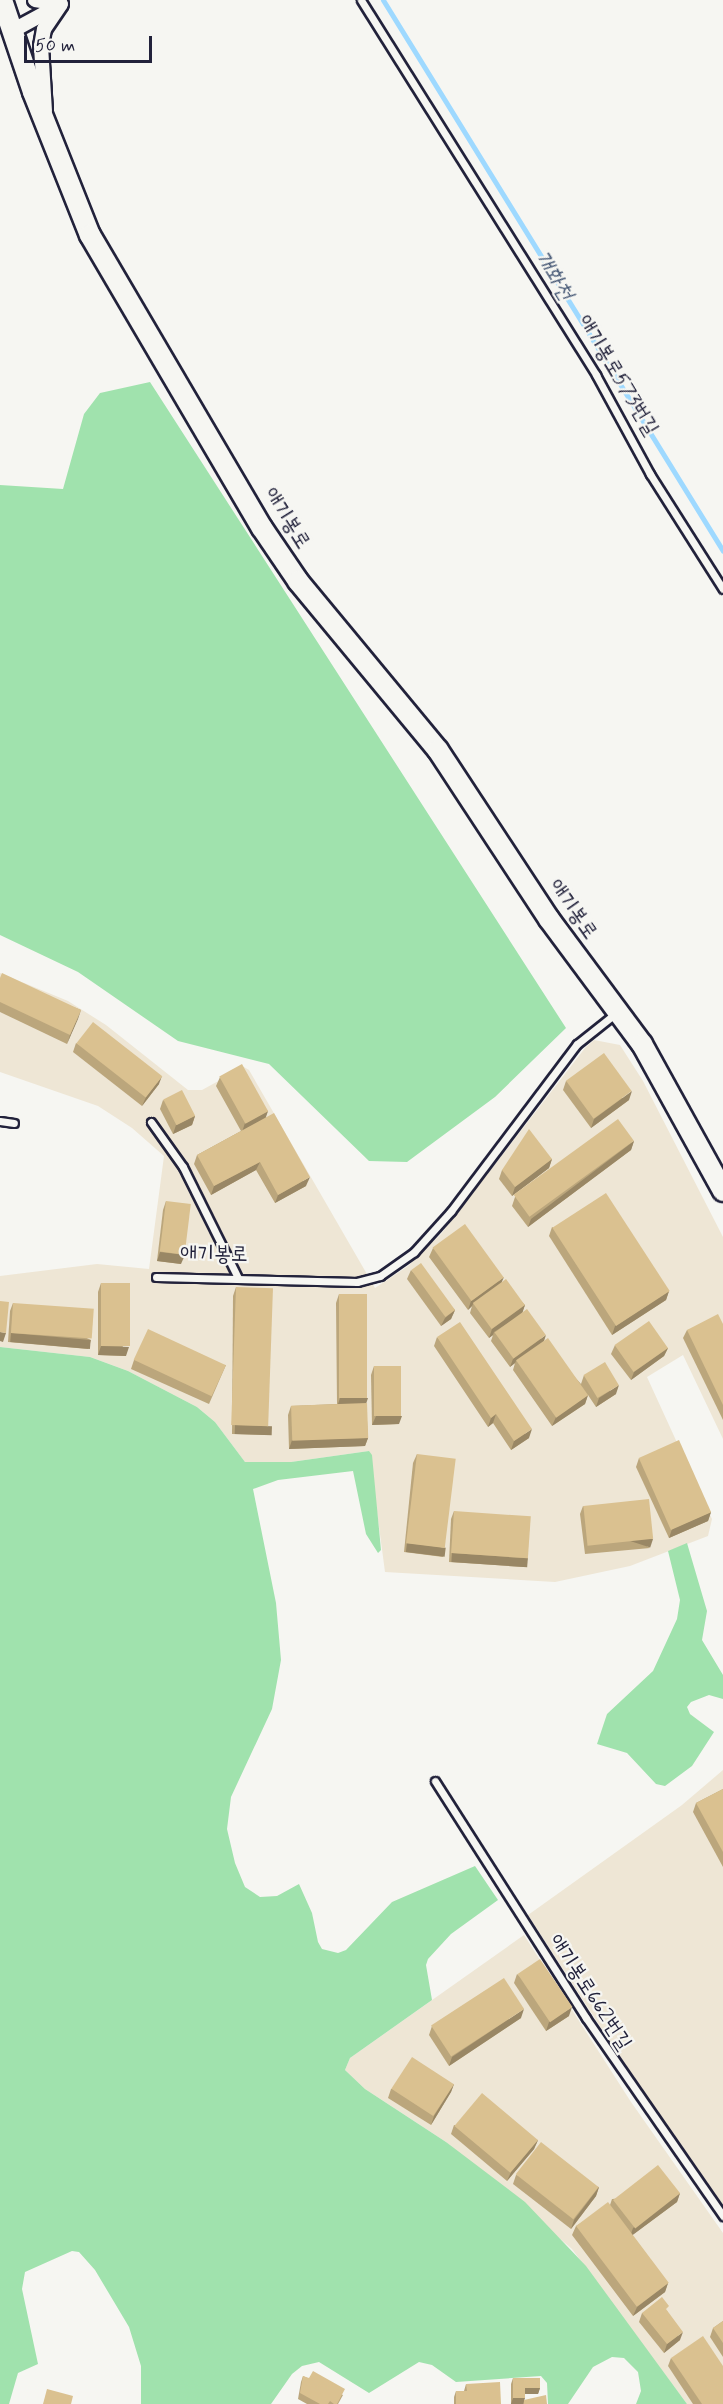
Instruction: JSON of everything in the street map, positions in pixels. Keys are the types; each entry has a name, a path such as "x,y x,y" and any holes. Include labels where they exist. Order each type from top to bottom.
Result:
{"main road":[{"name":"애기봉로","path":"2,0 47,129 90,235 262,528 298,581 438,750 549,919 642,1044 723,1191"}],"street":[{"path":"35,0 64,2"},
{"path":"12,30 64,2"},
{"path":"47,129 41,46 44,29 64,2"}],"lane":[{"name":"애기봉로573번길","path":"361,0 596,375 650,474 723,589"},
{"name":"애기봉로","path":"156,1277 357,1282 380,1276 414,1252 451,1211 577,1044 618,1011"},
{"path":"0,1121 14,1123"},
{"path":"151,1122 183,1167 238,1278"},
{"name":"애기봉로662번길","path":"435,1781 586,2018 723,2216"}],"shaded area":[{"path":"0,973 68,1001 106,1025 188,1090 202,1090 244,1067 249,1070 375,1288 408,1266 441,1234 585,1048 594,1040 620,1045 643,1081 723,1237 723,1439 683,1355 647,1377 712,1519 708,1536 630,1566 555,1582 385,1572 369,1451 291,1462 245,1462 215,1422 197,1407 128,1371 90,1357 0,1347 0,1276 97,1264 149,1269 164,1156 132,1128 98,1106 0,1072"},
{"path":"723,1770 723,2205 669,2133 528,1915 682,1805"},
{"path":"524,1935 631,2102 723,2233 723,2404 687,2404 572,2249 446,2142 365,2089 345,2070 350,2058"}],"green space":[{"path":"150,382 566,1028 495,1097 407,1162 369,1161 269,1064 178,1041 78,972 0,935 0,485 63,489 84,414 100,393"},
{"path":"0,1347 90,1357 128,1371 197,1407 215,1422 245,1462 291,1462 369,1451 372,1455 381,1550 378,1553 366,1534 353,1471 278,1480 253,1489 276,1603 281,1660 272,1709 231,1797 227,1829 235,1863 245,1887 260,1897 277,1896 299,1884 312,1913 318,1942 322,1949 338,1953 346,1950 392,1902 475,1866 498,1900 451,1934 428,1959 426,1965 432,2000 350,2058 345,2070 365,2089 446,2142 525,2202 586,2266 687,2404 636,2404 641,2391 638,2372 624,2358 612,2357 593,2367 568,2404 548,2404 547,2383 541,2376 456,2382 432,2365 419,2362 369,2393 319,2362 302,2366 292,2374 271,2404 141,2404 141,2366 129,2327 95,2270 79,2252 72,2251 25,2272 22,2289 38,2364 18,2373 9,2404 0,2404"},
{"path":"687,1543 707,1611 702,1640 723,1675 723,1699 709,1695 691,1702 687,1707 690,1714 714,1732 692,1766 665,1786 656,1784 627,1753 597,1744 607,1714 653,1671 677,1619 680,1600 668,1551"}],"building":[{"path":"2,973 81,1010 70,1035 0,1002"},
{"path":"93,1022 162,1076 146,1097 76,1043"},
{"path":"604,1053 632,1091 594,1119 566,1081"},
{"path":"242,1064 268,1111 245,1124 219,1077"},
{"path":"182,1090 195,1116 176,1125 163,1100"},
{"path":"274,1113 310,1177 278,1195 260,1162 214,1186 197,1155"},
{"path":"618,1119 634,1141 530,1217 514,1195"},
{"path":"529,1129 552,1159 515,1187 502,1170"},
{"path":"606,1193 670,1291 616,1326 552,1228"},
{"path":"166,1201 191,1204 185,1255 160,1252"},
{"path":"465,1224 504,1277 471,1301 433,1248"},
{"path":"421,1263 455,1310 445,1317 411,1270"},
{"path":"506,1279 525,1305 492,1329 473,1303"},
{"path":"101,1283 130,1283 130,1346 101,1346"},
{"path":"236,1287 273,1288 268,1426 231,1425"},
{"path":"339,1294 367,1294 367,1398 339,1398"},
{"path":"0,1301 9,1302 6,1333 0,1332"},
{"path":"13,1303 94,1309 92,1339 11,1333"},
{"path":"527,1309 546,1335 513,1358 495,1333"},
{"path":"718,1314 723,1324 723,1405 687,1330"},
{"path":"649,1321 668,1348 634,1372 615,1345"},
{"path":"460,1322 532,1429 514,1441 496,1414 491,1418 437,1337"},
{"path":"148,1329 226,1365 212,1396 134,1360"},
{"path":"548,1338 588,1395 556,1418 516,1360"},
{"path":"605,1362 619,1385 597,1398 584,1375"},
{"path":"374,1366 401,1366 401,1416 374,1416"},
{"path":"367,1403 368,1438 292,1441 291,1406"},
{"path":"679,1440 711,1512 671,1530 639,1458"},
{"path":"417,1454 456,1459 445,1548 406,1543"},
{"path":"649,1499 653,1539 588,1546 583,1506"},
{"path":"454,1511 531,1516 528,1558 451,1553"},
{"path":"723,1789 723,1852 696,1803"},
{"path":"540,1959 572,2007 550,2022 518,1974"},
{"path":"504,1978 524,2009 451,2056 431,2025"},
{"path":"412,2057 454,2084 433,2116 391,2089"},
{"path":"482,2093 538,2140 510,2173 454,2126"},
{"path":"541,2142 599,2187 573,2219 516,2174"},
{"path":"658,2165 680,2193 635,2228 613,2200"},
{"path":"608,2202 669,2283 637,2307 576,2226"},
{"path":"662,2297 669,2306 666,2309 683,2332 667,2344 642,2313"},
{"path":"723,2321 723,2343 713,2328"},
{"path":"703,2336 723,2366 723,2404 702,2404 671,2358"},
{"path":"313,2371 345,2389 337,2404 330,2401 328,2404 320,2404 300,2393 303,2376 309,2378"},
{"path":"513,2378 540,2378 540,2388 525,2388 525,2398 513,2398"},
{"path":"500,2382 501,2404 456,2404 456,2391 467,2391 466,2384"},
{"path":"47,2389 73,2396 71,2404 43,2404"},
{"path":"546,2395 547,2404 524,2404 524,2400"}],"waterway":[{"name":"개화천","path":"383,0 723,551"}]}
